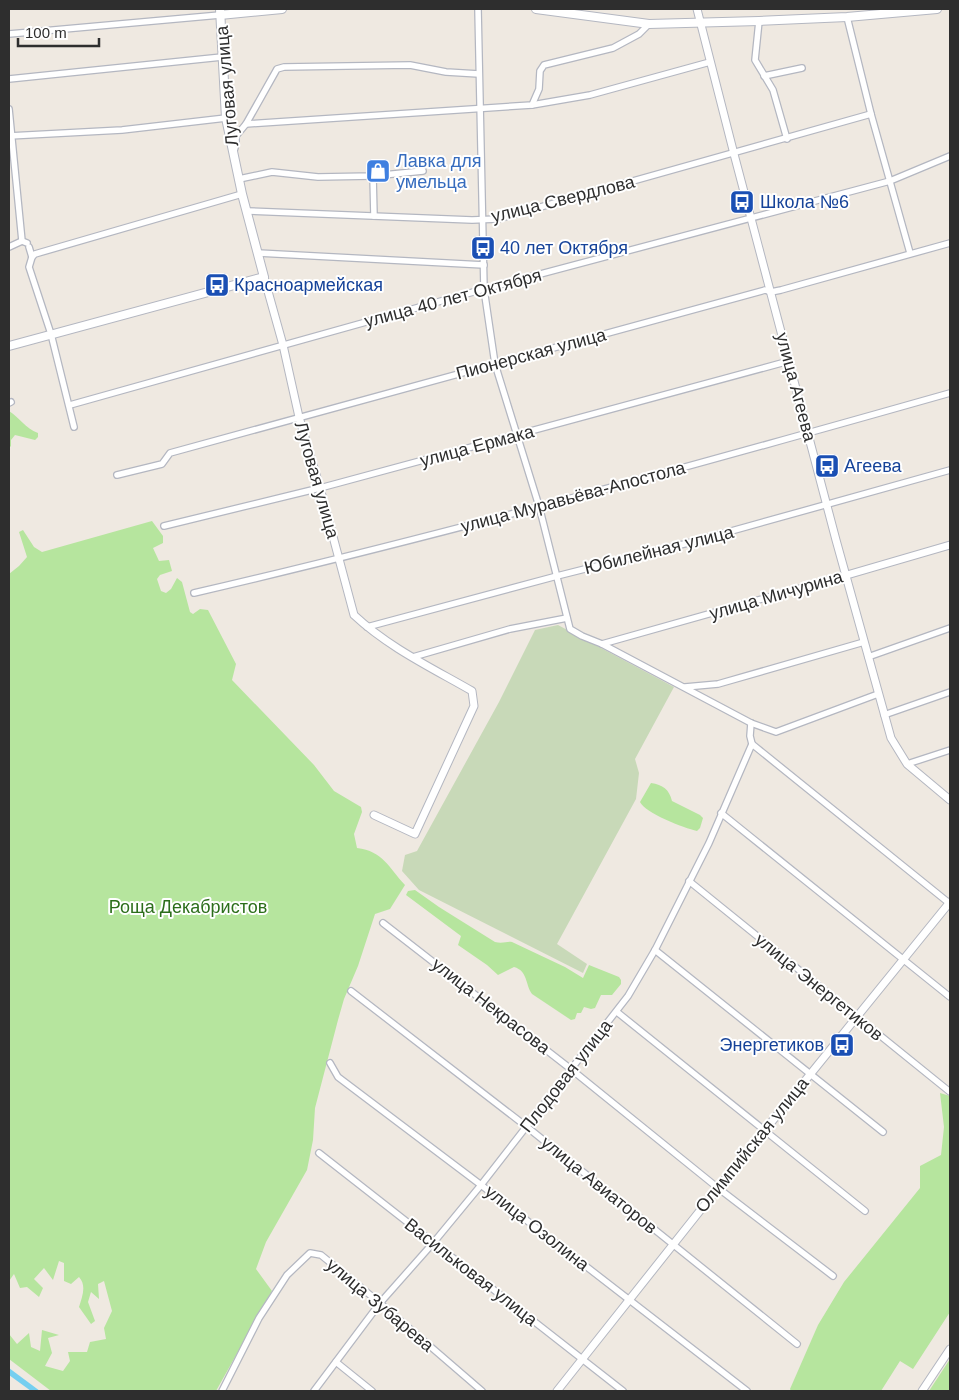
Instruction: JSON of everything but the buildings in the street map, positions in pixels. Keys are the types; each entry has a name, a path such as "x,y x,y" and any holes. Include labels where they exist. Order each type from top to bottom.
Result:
{"main road":[{"path":"220,12 282,9"},
{"path":"536,9 649,24 847,17 937,9"},
{"name":"Луговая улица","path":"220,12 226,118 242,194 264,277"},
{"path":"9,346 264,277"}],"street":[{"path":"478,9 484,289 496,364 539,506 570,629 751,723 776,732 878,694"},
{"name":"улица Агеева","path":"697,9 808,434 891,738 907,764 950,800"},
{"path":"9,34 220,12"},
{"path":"847,17 871,114 910,254"},
{"path":"759,21 755,60 773,90 787,139"},
{"path":"532,105 538,89 540,71 544,65 612,48 639,34 649,24"},
{"path":"9,79 222,57"},
{"path":"246,124 532,105 590,95 710,62"},
{"path":"233,153 236,136 246,124 277,69 284,67 410,65 446,72 479,74"},
{"path":"764,76 802,68"},
{"path":"9,109 26,244 32,257"},
{"name":"улица Свердлова","path":"247,211 482,220 498,219 871,114"},
{"path":"11,136 122,130 226,118"},
{"name":"улица 40 лет Октября","path":"70,405 484,289 890,182 950,156"},
{"path":"239,179 272,172 318,177 373,176 424,171"},
{"path":"373,176 374,216"},
{"path":"74,427 51,334 29,267 32,257 35,254 242,194"},
{"name":"Пионерская улица","path":"117,476 162,464 170,453 765,290 771,292 781,290 950,243"},
{"path":"9,247 26,244"},
{"path":"258,253 484,265"},
{"name":"Луговая улица","path":"264,277 283,345 299,417 354,615 392,645 472,691 474,706 415,834 374,815"},
{"name":"улица Ермака","path":"164,526 320,488 789,362"},
{"path":"949,394 950,401"},
{"name":"улица Муравьёва-Апостола","path":"194,593 340,559 808,434 949,394"},
{"name":"Юбилейная улица","path":"367,627 692,542 950,470"},
{"name":"улица Мичурина","path":"602,644 950,545"},
{"path":"413,657 510,629 567,618"},
{"path":"868,657 950,628"},
{"path":"684,687 718,684 864,642"},
{"path":"884,715 950,692"},
{"name":"Плодовая улица","path":"314,1391 380,1303 481,1185 572,1070 639,980 722,813 752,744 750,736 751,723"},
{"path":"752,744 950,902"},
{"path":"907,764 950,750"},
{"path":"722,813 950,997"},
{"name":"улица Энергетиков","path":"689,881 950,1092"},
{"name":"Олимпийская улица","path":"557,1391 855,1016 950,902"},
{"name":"улица Некрасова","path":"383,923 572,1070 718,1188 833,1276"},
{"path":"655,950 883,1132"},
{"name":"улица Авиаторов","path":"351,992 526,1127 797,1344"},
{"path":"617,1012 865,1211"},
{"name":"улица Озолина","path":"330,1063 338,1077 747,1391"},
{"name":"Васильковая улица","path":"319,1153 623,1391"},
{"name":"улица Зубарева","path":"222,1391 236,1367 259,1318 287,1275 310,1253 321,1255 482,1391"},
{"path":"922,1391 950,1349"},
{"path":"336,1362 372,1391"}],"green space":[{"path":"9,411 38,433 38,437 35,440 15,435 11,440 9,448"},
{"name":"Роща Декабристов","path":"152,521 163,536 163,543 153,548 159,561 169,560 172,571 160,575 157,579 161,591 166,593 171,589 177,578 182,582 190,612 193,614 200,609 208,610 236,664 232,680 314,765 334,791 361,807 362,812 354,834 357,848 373,853 385,861 405,885 390,909 375,914 338,1020 315,1108 313,1140 307,1170 266,1242 256,1269 272,1291 216,1391 51,1391 9,1359 9,1334 17,1344 29,1333 31,1347 40,1351 42,1330 59,1335 48,1338 52,1353 45,1366 63,1371 70,1361 68,1352 87,1352 90,1342 106,1339 104,1328 112,1311 104,1281 98,1284 99,1299 91,1292 88,1302 95,1321 91,1324 79,1307 83,1292 81,1280 79,1277 71,1284 64,1281 64,1263 59,1261 53,1280 44,1268 34,1279 43,1288 39,1297 27,1287 20,1288 14,1274 9,1281 9,574 27,557 19,532 23,530 34,547 42,552"},
{"path":"558,625 674,687 635,759 639,773 636,799 557,944 587,964 583,973 419,890 402,871 405,855 417,851 499,702 535,630"},
{"path":"651,783 665,788 672,801 700,815 703,818 700,828 697,831 675,823 649,811 643,806 640,802"},
{"path":"415,890 495,942 512,942 565,967 583,978 589,965 619,977 621,984 612,995 601,995 595,1008 584,1007 581,1013 577,1013 575,1019 571,1020 532,994 524,975 519,969 514,967 498,975 458,945 461,936 406,895 408,891"},
{"path":"940,1093 950,1096 950,1312 913,1369 900,1361 881,1391 791,1391 790,1389 818,1325 844,1282 920,1188 920,1166 941,1155 944,1127"},
{"path":"950,1359 950,1391 929,1391"}],"water":[{"path":"9,1368 40,1391 31,1391 9,1375"}],"place":[{"name":"Лавка для умельца","path":"378,171"},
{"name":"Школа №6","path":"742,202"},
{"name":"40 лет Октября","path":"483,248"},
{"name":"Красноармейская","path":"217,285"},
{"name":"Агеева","path":"827,466"},
{"name":"Энергетиков","path":"842,1045"}]}
